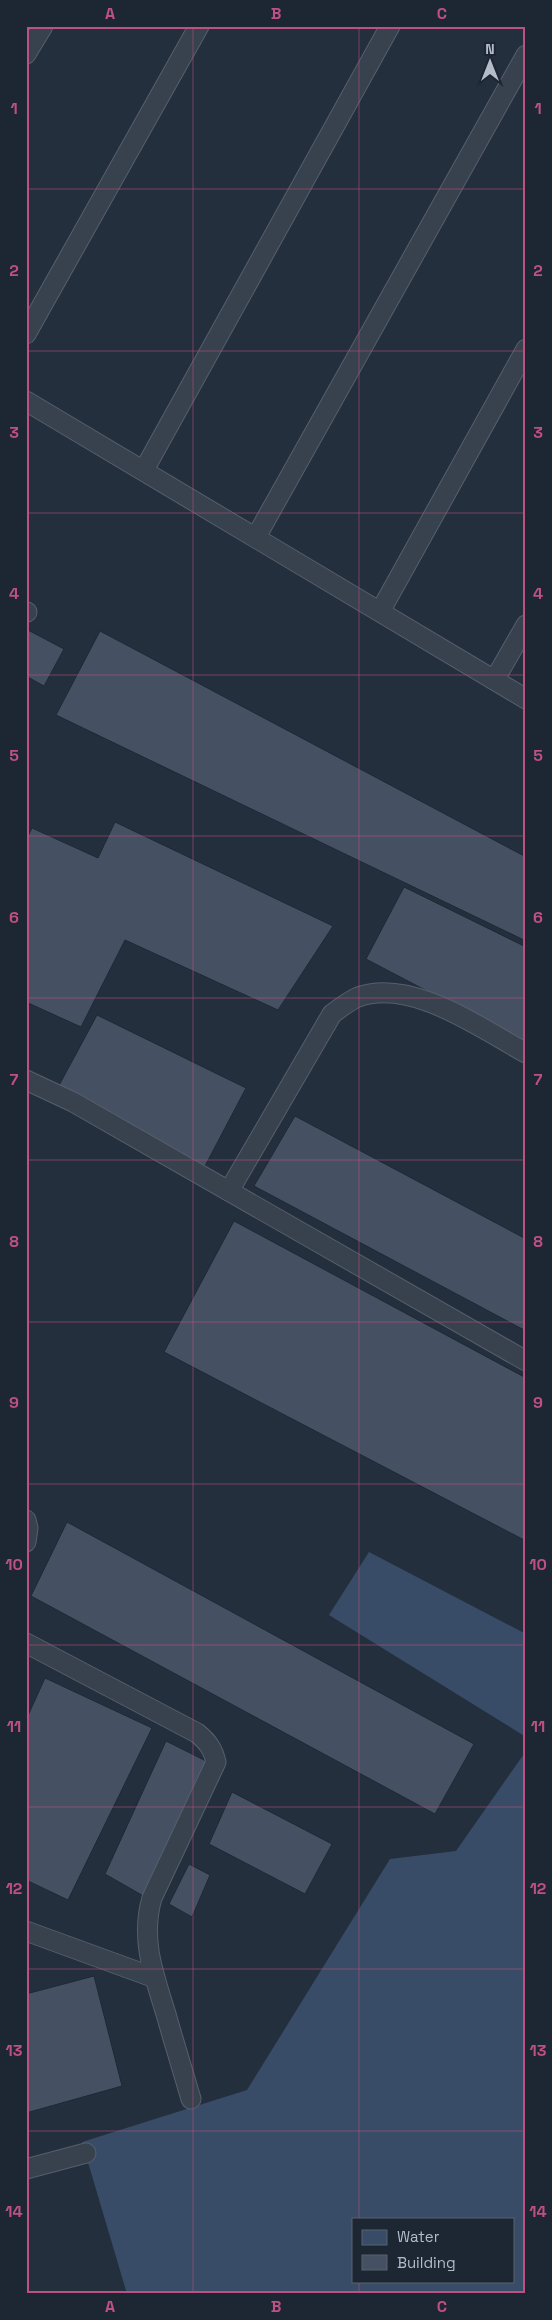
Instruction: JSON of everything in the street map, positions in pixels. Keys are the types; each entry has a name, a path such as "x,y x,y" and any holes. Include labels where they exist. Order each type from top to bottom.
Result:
{"lane":[{"path":"26,54 43,26"},
{"path":"26,334 199,26"},
{"path":"144,470 390,26"},
{"path":"256,537 526,55"},
{"path":"380,610 526,348"},
{"path":"26,401 380,610 526,699"},
{"path":"495,680 526,625"},
{"path":"230,1191 332,1014 357,998 381,992 404,993 429,1001 526,1053"},
{"path":"26,1080 73,1102 526,1361"},
{"path":"26,1520 28,1528 26,1542"},
{"path":"26,1644 197,1733 207,1741 213,1751 216,1762 152,1898 147,1914 147,1945 191,2100"},
{"path":"26,1931 155,1978"},
{"path":"26,2169 86,2153"}],"water":[{"path":"369,1552 526,1634 526,1737 329,1615"},
{"path":"526,1751 526,2294 127,2294 82,2142 247,2090 390,1859 456,1851"}],"building":[{"path":"26,629 64,649 44,686 26,676"},
{"path":"100,631 526,857 526,941 56,715"},
{"path":"115,822 333,926 278,1010 125,940 81,1027 26,1002 26,840 32,828 98,858"},
{"path":"404,887 526,947 526,1043 366,959"},
{"path":"97,1015 246,1088 205,1166 56,1091"},
{"path":"295,1116 526,1239 526,1331 254,1186"},
{"path":"234,1221 526,1378 526,1541 164,1352"},
{"path":"67,1522 474,1744 435,1814 31,1596"},
{"path":"45,1678 152,1728 68,1900 26,1880 26,1720"},
{"path":"166,1741 214,1765 147,1898 105,1874"},
{"path":"232,1792 332,1844 305,1894 209,1844"},
{"path":"189,1864 210,1875 192,1917 169,1904"},
{"path":"94,1976 122,2086 26,2113 26,1994"}]}
